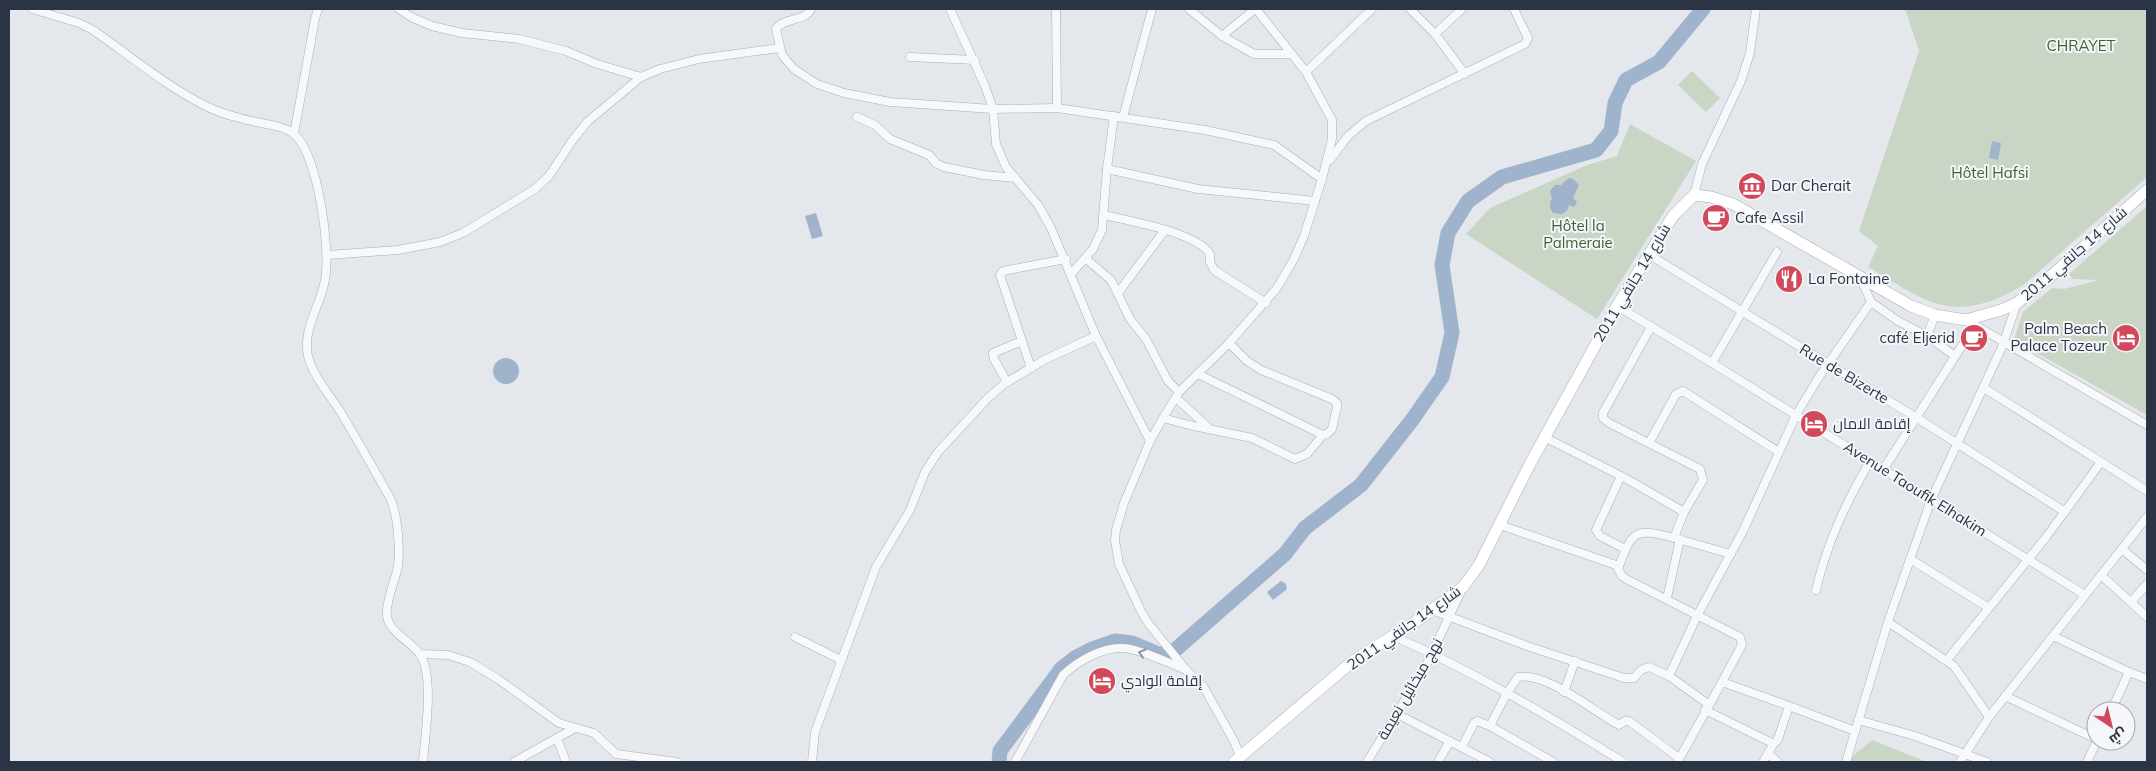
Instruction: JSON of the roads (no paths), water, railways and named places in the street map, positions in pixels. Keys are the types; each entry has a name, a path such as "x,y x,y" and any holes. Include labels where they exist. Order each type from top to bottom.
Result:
{"main road":[{"name":"شارع 14 جانفي 2011","path":"1237,759 1353,662 1432,610 1463,587 1479,565 1544,437 1617,306 1648,254 1679,208 1694,195 1711,197 1733,204 1894,297 1935,315 1971,323 2017,303 2066,263 2147,190"}],"street":[{"path":"32,9 40,13 79,23 93,30 181,92 206,106 222,113 287,129 294,134 305,149 315,179 324,222 327,255 325,280 306,347 310,362 392,502 399,563 387,616 390,625 420,654 426,671 428,688 427,724 423,762"},
{"path":"294,134 318,9"},
{"path":"399,9 411,17 432,26 462,33 518,39 566,51 597,64 641,77"},
{"path":"811,9 807,15 780,23 777,26 779,48 785,61 804,77 817,84 844,93 890,102 993,109 1057,108 1205,130 1267,143 1280,149 1322,179"},
{"path":"950,9 975,60 993,109 996,144 1006,167 1044,212 1066,258 1096,336 1150,442"},
{"path":"1056,9 1057,108"},
{"path":"1123,117 1152,9"},
{"path":"1189,9 1222,36 1254,54 1291,54"},
{"path":"1222,36 1256,9 1306,72 1332,120 1332,139 1322,179 1294,259 1266,303 1177,395 1150,442 1119,517 1114,540 1119,564 1130,591 1148,624 1207,693 1234,741 1237,759"},
{"path":"1306,72 1371,9"},
{"path":"1410,9 1435,34 1465,74"},
{"path":"1435,34 1462,9"},
{"path":"1326,165 1348,136 1366,121 1520,48 1527,42 1528,38 1514,9"},
{"path":"1694,195 1702,164 1741,80 1750,54 1753,10"},
{"path":"327,255 398,250 440,242 463,233 535,189 549,176 587,122 641,77 660,69 699,59 779,48"},
{"path":"910,57 975,60"},
{"path":"1072,273 1098,241 1104,215 1107,169 1114,116"},
{"path":"857,117 875,125 890,139 929,155 937,164 944,167 984,175 1015,178"},
{"path":"1107,169 1198,188 1315,201"},
{"path":"1104,215 1166,230 1201,244 1210,254 1210,262 1214,270 1266,303"},
{"path":"1118,293 1166,230"},
{"path":"1712,363 1777,252"},
{"name":"Rue de Bizerte","path":"1648,254 1916,418 2065,512"},
{"path":"1031,368 1001,278 1001,272 1066,258"},
{"path":"1085,258 1108,276 1130,318 1146,339 1177,395 1210,428"},
{"path":"1860,277 1872,302 1898,321 1927,336 1955,356"},
{"path":"1668,676 1697,616 1731,554 1796,415 1872,302"},
{"path":"1846,762 1888,622 1931,500 1984,388 2017,303"},
{"name":"Avenue Taoufik Elhakim","path":"1617,306 1870,460 1883,470 2085,595"},
{"path":"1927,336 1935,315"},
{"path":"1883,470 1955,356 1971,323 2147,424"},
{"path":"1651,327 1603,418 1609,423 1695,466 1702,473 1702,483 1684,512 1677,539 1667,598"},
{"path":"812,762 815,732 876,567 915,502 925,472 948,440 987,399 1007,382 1096,336"},
{"path":"1007,382 994,359 993,353 1022,341"},
{"path":"1163,418 1252,438 1295,459 1307,454 1322,435 1327,434 1332,429 1337,403 1332,399 1261,370 1247,361 1228,343"},
{"path":"1198,374 1322,435"},
{"path":"1984,388 2147,491"},
{"path":"1649,443 1676,394 1683,390 1779,452"},
{"path":"1544,437 1621,476 1684,512"},
{"path":"1816,590 1831,537 1848,499 1870,460"},
{"path":"1946,660 2028,560 2101,462"},
{"path":"1621,476 1596,530 1600,536 1625,549"},
{"path":"1960,762 1989,717 2147,517"},
{"path":"1500,525 1619,566"},
{"path":"1490,726 1514,681 1518,677 1532,676 1564,692 1619,725 1628,721 1678,760 1743,641 1737,635 1622,576 1618,569 1625,549 1632,537 1646,532 1731,554"},
{"path":"2122,549 2147,570"},
{"path":"1910,559 1989,608"},
{"path":"2101,575 2147,617"},
{"path":"2131,602 2147,584"},
{"name":"نهج ميخائيل نعيمة","path":"1367,762 1432,654 1463,587"},
{"path":"1432,610 1449,618 1624,678 1634,678 1642,670 1649,667 1668,676 1707,707 1774,743"},
{"path":"1888,622 1954,666 1989,717"},
{"path":"1393,636 1432,654 1561,722 1623,762"},
{"path":"2053,636 2147,679"},
{"path":"795,637 841,660"},
{"path":"1015,762 1063,675 1076,665 1108,649 1124,648 1188,671"},
{"path":"420,654 448,655 470,662 498,679 559,723 594,733 616,754 677,762"},
{"path":"1564,692 1575,661"},
{"path":"2116,701 2129,672"},
{"path":"1722,682 1855,731"},
{"path":"2006,696 2086,735"},
{"path":"1763,762 1778,739 1789,706"},
{"path":"1397,714 1490,762"},
{"path":"1462,747 1474,722 1477,720 1554,762"},
{"path":"1858,720 1915,736 1988,762"},
{"path":"514,762 574,728"},
{"path":"557,738 566,762"},
{"path":"1438,762 1450,741"},
{"path":"1768,753 1778,762"}],"water":[{"path":"1992,141 2001,143 1998,160 1989,158"},
{"path":"1569,178 1579,185 1573,198 1577,202 1574,207 1569,205 1567,211 1562,214 1553,213 1550,208 1550,201 1552,200 1550,191 1555,185 1561,185"},
{"path":"816,213 823,236 812,239 805,216"},
{"path":"506,358 515,362 519,371 515,380 506,384 497,380 493,371 497,362"},
{"path":"1281,581 1286,584 1287,589 1273,600 1267,592"}],"waterway":[{"path":"999,762 1000,751 1061,669 1075,658 1092,649 1115,641 1132,643 1158,654 1167,654 1175,650 1285,554 1305,528 1361,485 1412,420 1442,377 1452,333 1442,265 1448,233 1468,201 1502,177 1596,150 1611,131 1615,103 1626,80 1659,62 1703,9"}],"place":[{"name":"Dar Cherait","path":"1752,186"},
{"name":"Cafe Assil","path":"1716,218"},
{"name":"La Fontaine","path":"1789,279"},
{"name":"café Eljerid","path":"1974,338"},
{"name":"Palm Beach Palace Tozeur","path":"2126,338"},
{"name":"إقامة الامان","path":"1814,424"},
{"name":"إقامة الوادي","path":"1102,681"}],"park label":[{"name":"CHRAYET","path":"2081,46"},
{"name":"Hôtel Hafsi","path":"1990,173"},
{"name":"Hôtel la Palmeraie","path":"1578,234"}]}
